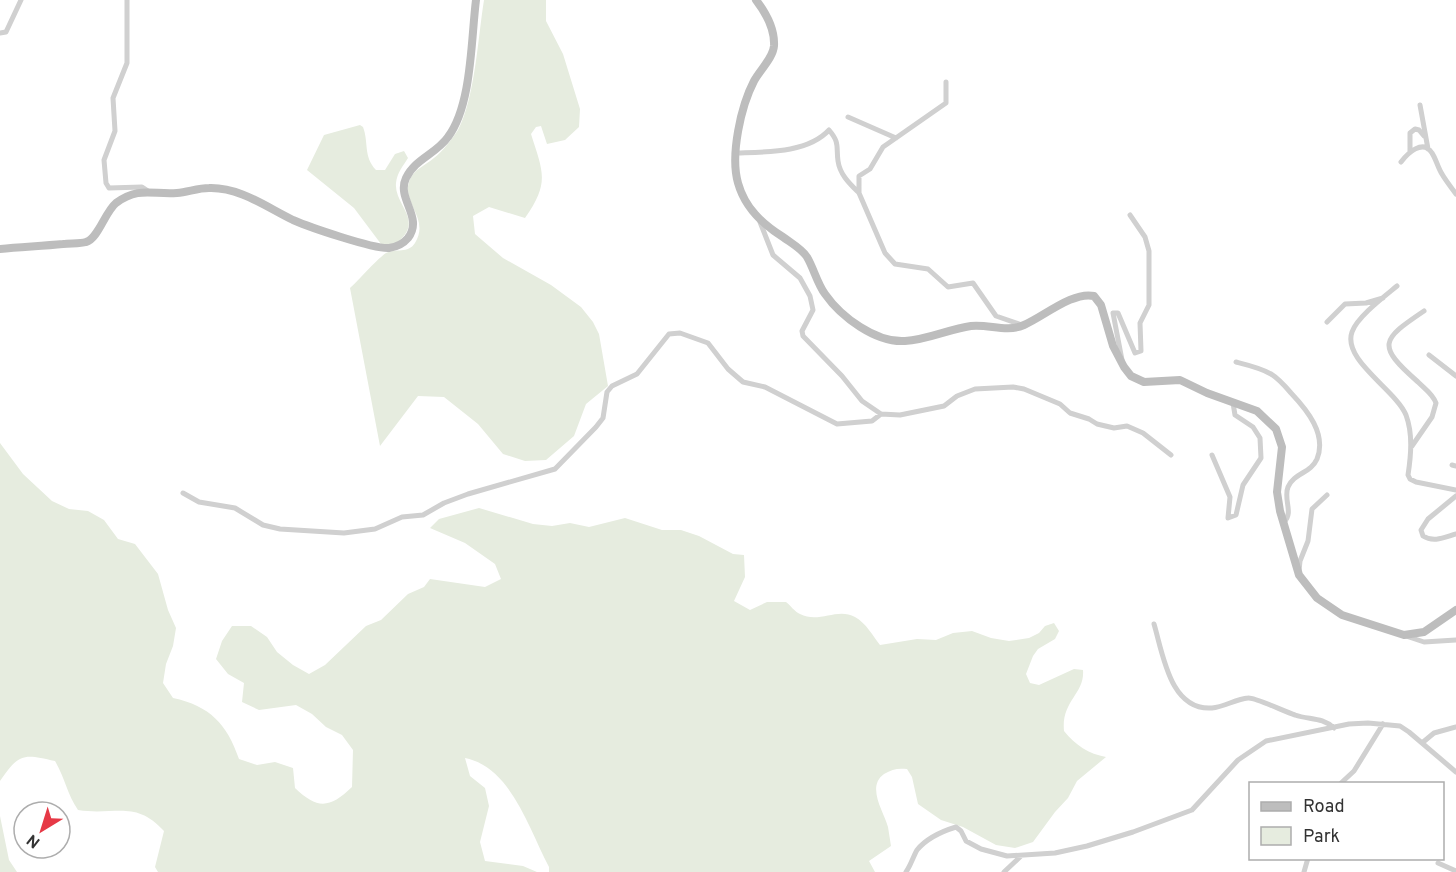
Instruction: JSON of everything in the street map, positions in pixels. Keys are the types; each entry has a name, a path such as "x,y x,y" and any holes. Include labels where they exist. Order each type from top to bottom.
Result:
{"street":[{"path":"0,33 6,32 21,0"},
{"path":"127,0 127,63 113,98 115,128 105,157 105,180 109,188 142,186 148,191"},
{"path":"0,249 86,242 96,233 116,203 127,197 148,191 179,193 209,188 250,197 295,221 341,236 385,248 396,247 403,243 411,232 414,221 405,198 405,180 417,163 433,153 448,138 458,119 468,73 476,0"},
{"path":"756,0 771,28 773,48 746,100 737,153 738,183 746,201 760,222 773,255 800,278 810,296 813,310 803,328 803,336 842,375 862,401 881,414 900,415 944,406 957,396 975,389 1013,387 1024,389 1060,404 1070,414 1089,418 1097,424 1114,428 1127,426 1143,433 1171,455"},
{"path":"946,82 946,103 884,147 870,169 859,176 859,193 885,253 895,264 928,268 948,287 973,283 996,316 1024,326"},
{"path":"1420,105 1428,149"},
{"path":"848,117 896,138"},
{"path":"1410,152 1410,133 1415,129 1419,130 1426,138"},
{"path":"737,153 772,152 808,144 824,136 829,130 839,148 838,162 845,180 859,193"},
{"path":"1401,162 1410,152 1418,148 1428,149 1432,152 1442,174 1456,194"},
{"path":"1124,367 1113,313 1118,313 1135,353 1141,351 1140,323 1149,305 1149,251 1144,237 1130,215"},
{"path":"760,222 802,251 824,292 839,309 861,327 891,339 907,341 971,326 1010,330 1024,326 1078,297 1094,296 1101,305 1113,346 1127,372 1136,379 1153,382 1180,380 1196,389 1257,411 1272,424 1279,435 1282,447 1277,492 1280,512 1299,576 1317,598 1342,615 1424,642 1456,640"},
{"path":"1397,286 1353,328 1352,347 1361,363 1407,416 1412,446 1408,475 1410,479 1456,490"},
{"path":"1327,322 1345,304 1366,303 1383,298"},
{"path":"1412,446 1432,417 1436,403 1431,394 1400,366 1392,355 1389,339 1399,328 1424,311"},
{"path":"183,494 199,502 235,508 263,525 280,529 344,533 375,529 402,517 423,515 444,503 555,469 603,418 607,392 612,386 637,374 669,334 680,333 708,343 728,369 743,382 765,387 837,424 872,422 881,414"},
{"path":"1429,355 1456,376"},
{"path":"1236,362 1264,370 1277,377 1303,406 1315,424 1319,452 1313,466 1293,478 1288,486 1286,495 1289,513 1288,519 1284,522"},
{"path":"1212,455 1230,497 1228,518 1236,515 1243,485 1261,458 1260,438 1252,427 1234,415 1233,403"},
{"path":"1299,576 1300,561 1308,541 1312,509 1327,495"},
{"path":"1456,496 1428,519 1421,530 1423,536 1430,539 1456,534"},
{"path":"1404,635 1424,632 1456,610"},
{"path":"1154,624 1173,684 1183,698 1192,705 1212,708 1250,697 1297,716 1327,722 1334,728"},
{"path":"906,872 912,865 917,850 931,838 956,827 966,841 981,849 1007,856 1056,853 1087,846 1192,810 1239,760 1266,741 1349,724 1400,726 1456,772"},
{"path":"1341,782 1354,771 1383,724"},
{"path":"1422,743 1434,733 1456,727"},
{"path":"1004,872 1021,856"},
{"path":"1438,863 1456,871"}],"green space":[{"path":"484,0 546,0 546,21 563,54 580,109 579,127 565,140 547,144 541,126 536,127 531,134 539,158 542,177 538,195 525,218 489,207 473,216 475,234 503,258 551,285 581,307 599,334 608,386 586,404 574,436 546,460 525,461 503,454 478,424 444,397 418,396 380,446 350,288 386,253 409,249 415,243 419,234 419,226 409,197 409,182 416,171 447,145 464,117 472,85"},
{"path":"360,125 365,133 369,160 376,170 385,170 395,154 404,151 408,158 399,173 396,191 409,224 402,238 393,244 381,244 354,208 307,170 324,135"},
{"path":"0,443 23,474 52,501 69,509 88,511 104,520 118,539 135,544 158,574 168,610 176,628 163,683 173,698 197,706 215,718 229,736 239,759 257,765 275,762 293,768 295,788 317,803 324,804 337,799 352,787 353,750 342,735 326,727 312,714 296,705 259,710 242,702 244,683 228,674 216,659 222,641 232,626 251,626 267,637 277,652 309,674 325,665 366,626 381,620 408,594 424,587 430,579 485,587 501,579 495,564 465,543 430,528 439,519 479,508 533,524 552,526 570,523 589,527 625,518 662,530 681,530 699,536 733,554 744,555 745,577 734,601 750,610 767,602 786,602 798,613 807,617 848,614 863,623 880,645 917,639 936,640 953,633 972,631 991,638 1009,641 1029,638 1039,633 1045,626 1054,623 1059,631 1055,639 1038,649 1026,674 1030,683 1039,685 1074,669 1083,670 1083,678 1066,712 1064,731 1083,748 1106,757 1077,781 1068,798 1033,842 1015,848 996,845 963,827 941,820 918,804 912,777 907,769 887,772 879,779 876,793 888,827 891,846 869,861 875,872 549,872 549,867 526,818 507,786 495,773 465,758 470,776 485,788 489,806 480,842 485,861 523,866 537,872 158,872 155,867 164,831 144,815 134,812 78,810 55,761 35,757 22,758 12,765 0,781"},
{"path":"0,816 9,860 17,872 0,872"}]}
